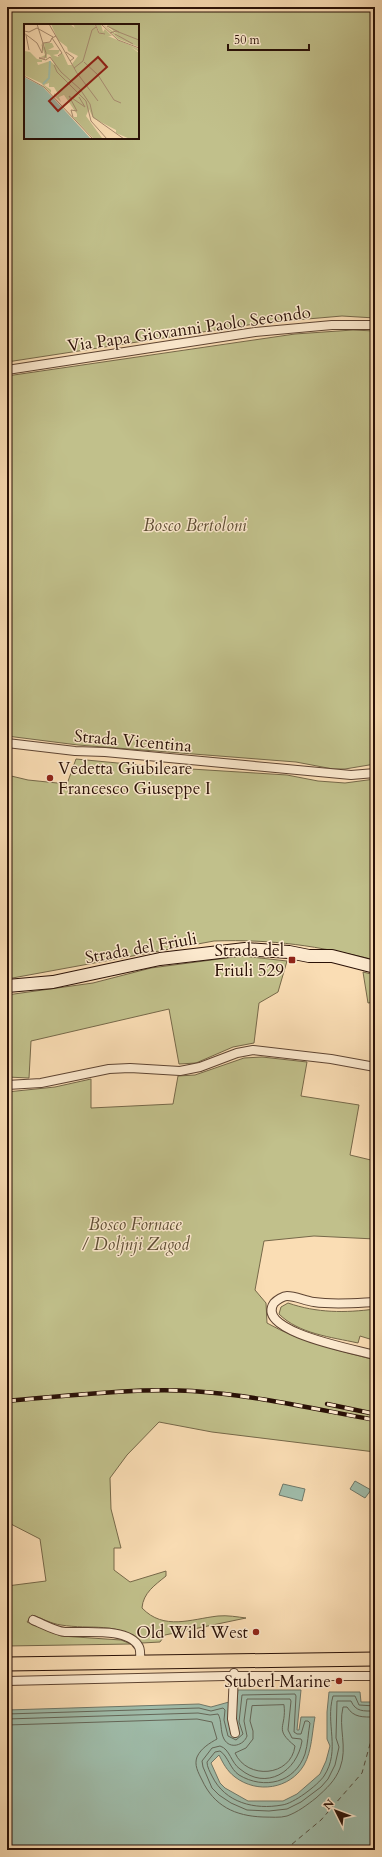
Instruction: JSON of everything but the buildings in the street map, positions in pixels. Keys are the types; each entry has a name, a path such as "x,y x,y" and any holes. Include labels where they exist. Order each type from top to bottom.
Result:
{"main road":[{"name":"Strada del Friuli","path":"7,986 53,982 160,959 245,949 289,952 309,956 332,956 375,967"},
{"path":"7,1664 375,1659"}],"street":[{"name":"Via Papa Giovanni Paolo Secondo","path":"7,370 256,332 332,325 375,325"},
{"name":"Strada Vicentina","path":"7,744 351,775 375,773"},
{"path":"7,1086 41,1083 109,1069 130,1068 180,1071 200,1067 226,1056 253,1050 331,1059 375,1067"},
{"path":"375,1302 346,1304 315,1302 286,1296 273,1304 272,1310 273,1317 277,1322 300,1335 375,1355"},
{"path":"33,1620 64,1632 123,1635 133,1641 139,1648 140,1662"},
{"path":"7,1681 234,1675 375,1676"},
{"path":"234,1675 232,1719 235,1733"}],"green space":[{"path":"7,7 375,7 375,318 342,316 261,323 7,362"},
{"name":"Bosco Bertoloni","path":"353,330 375,331 375,764 345,769 333,769 296,762 78,745 7,736 7,376 295,334"},
{"path":"76,759 159,767 287,775 318,781 345,783 375,779 375,960 295,944 256,941 214,941 7,979 7,775 28,780 67,784"},
{"path":"242,956 287,961 278,992 259,1003 254,1043 233,1047 196,1063 179,1064 169,1009 31,1041 29,1078 7,1077 7,995 93,983 151,968"},
{"path":"363,972 375,975 375,1002 368,1003"},
{"name":"Bosco Fornace / Doljnji Zagod","path":"262,1057 307,1062 301,1096 359,1105 350,1155 375,1161 375,1239 314,1236 264,1241 255,1290 266,1303 267,1323 280,1330 306,1340 375,1360 375,1452 212,1432 159,1422 127,1455 110,1478 111,1509 121,1548 114,1548 114,1570 130,1582 166,1571 166,1576 147,1594 142,1608 150,1615 159,1619 178,1622 221,1616 246,1618 165,1635 160,1642 142,1643 133,1636 114,1629 61,1625 32,1615 27,1622 61,1636 121,1640 131,1644 7,1646 7,1586 46,1581 40,1539 7,1522 7,1092 55,1087 91,1079 91,1108 173,1104 178,1076 195,1075 244,1058"},
{"path":"288,1303 310,1309 331,1311 375,1309 375,1348 372,1348 373,1340 360,1336 358,1343 316,1334 296,1326 279,1314 281,1307"}],"water":[{"path":"355,1481 371,1490 365,1498 350,1489"},
{"path":"283,1484 305,1489 302,1501 279,1495"},
{"path":"238,1690 301,1690 297,1730 299,1730 301,1717 315,1717 307,1760 298,1773 282,1784 263,1787 253,1786 235,1777 224,1764 219,1755 211,1763 220,1783 225,1788 248,1801 283,1801 297,1794 320,1774 326,1761 330,1746 327,1739 329,1692 360,1692 361,1702 375,1702 375,1850 7,1850 7,1710 199,1704 211,1707 229,1702 235,1723"}],"ferry route":[{"path":"285,1850 321,1820 362,1773 375,1726"}],"railway":[{"path":"7,1401 122,1392 169,1390 192,1391 261,1399 375,1420"},
{"path":"327,1404 375,1414"}],"place":[{"name":"Vedetta Giubileare Francesco Giuseppe I","path":"50,778"},
{"name":"Strada del Friuli 529","path":"292,960"},
{"name":"Old Wild West","path":"256,1632"},
{"name":"Stuberl Marine","path":"339,1681"}]}
